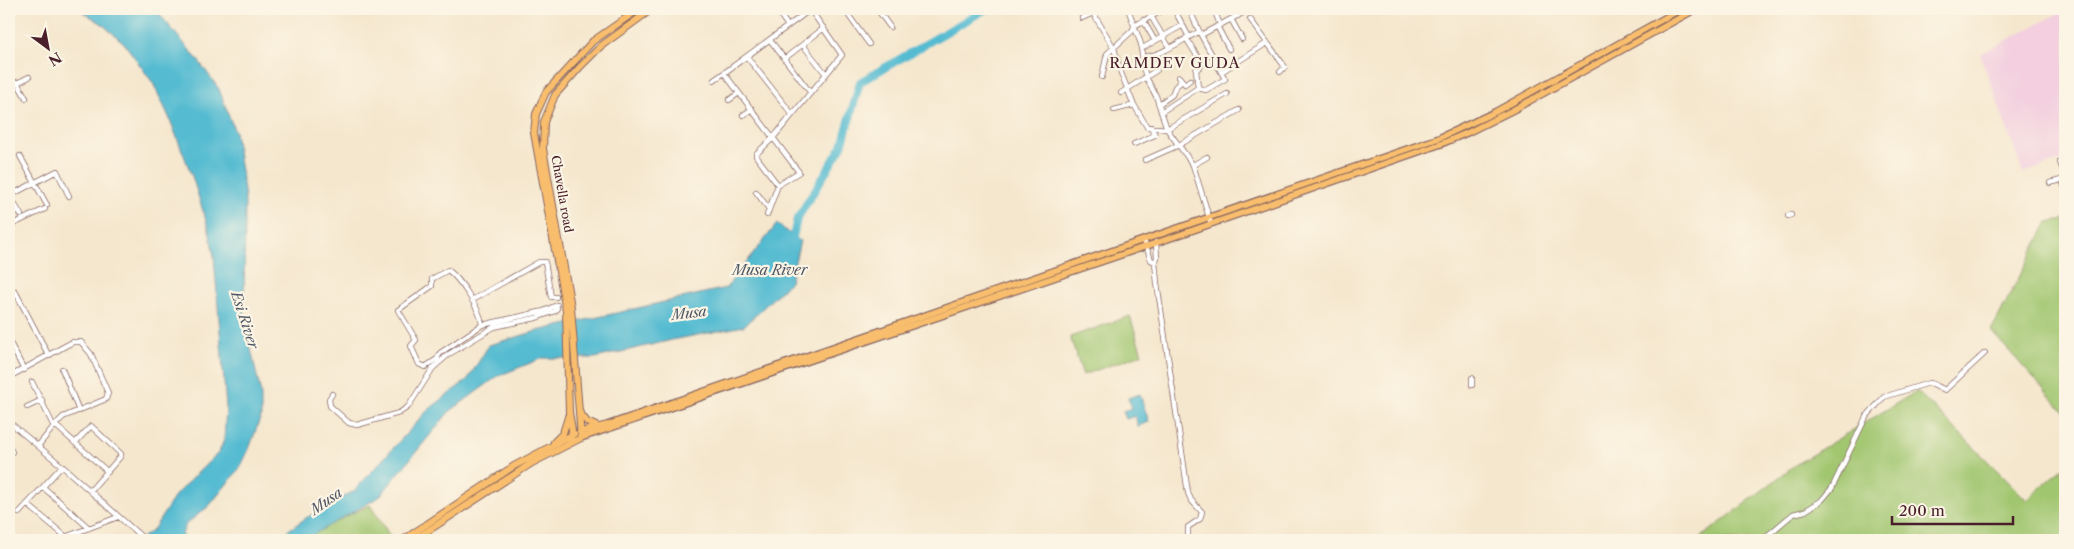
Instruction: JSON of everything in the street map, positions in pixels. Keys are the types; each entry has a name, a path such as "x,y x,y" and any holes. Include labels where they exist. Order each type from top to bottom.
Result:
{"highway":[{"name":"Chavella road","path":"567,297 534,133 536,114 546,92 572,62 593,41 639,9"},
{"name":"Chavella road","path":"576,435 579,412 578,385 567,297 543,149 545,115 555,95 601,46 652,9"},
{"path":"567,297 569,412 576,435"},
{"path":"403,540 479,489 547,447 563,433 569,412"},
{"path":"579,412 587,422 598,427"},
{"path":"530,458 576,435"},
{"path":"414,540 508,477 576,435"}],"main road":[{"path":"1211,221 1466,127 1681,9"},
{"path":"576,435 1441,144 1469,132 1696,9"},
{"path":"576,435 1145,243"}],"street":[{"path":"776,9 788,26"},
{"path":"714,80 810,9 842,54 773,138 757,153 756,156 778,185"},
{"path":"844,9 869,44"},
{"path":"877,9 890,27"},
{"path":"1082,18 1102,9"},
{"path":"1128,9 1140,39 1146,77 1159,104 1167,129 1193,165 1211,221"},
{"path":"1102,77 1107,54 1134,26 1165,9"},
{"path":"1174,9 1201,62 1201,66 1196,70 1198,88"},
{"path":"1189,9 1224,81 1206,90 1198,88"},
{"path":"1214,9 1229,48"},
{"path":"1235,9 1238,16"},
{"path":"1142,57 1151,57 1160,53 1187,37 1200,34 1250,9"},
{"path":"1093,13 1114,48 1134,105 1147,127 1167,129 1226,94"},
{"path":"1151,16 1168,48"},
{"path":"1231,19 1242,39"},
{"path":"1250,19 1285,67 1280,72"},
{"path":"1143,20 1160,53"},
{"path":"1141,49 1183,26"},
{"path":"784,58 824,28"},
{"path":"770,40 810,92"},
{"path":"1221,72 1267,43"},
{"path":"803,45 825,73"},
{"path":"747,57 792,114"},
{"path":"1121,92 1157,70 1151,57"},
{"path":"724,73 799,172 778,185 767,215"},
{"path":"9,87 29,77"},
{"path":"1159,104 1174,93 1175,87 1181,79 1185,84 1190,80"},
{"path":"17,82 26,98"},
{"path":"1161,112 1198,88"},
{"path":"729,100 739,93"},
{"path":"1171,96 1175,103"},
{"path":"1114,110 1134,105"},
{"path":"743,115 752,109"},
{"path":"1145,160 1179,145 1239,110"},
{"path":"1134,144 1155,135 1152,127"},
{"path":"9,226 46,207 20,156"},
{"path":"1193,165 1207,157"},
{"path":"2060,162 2065,189"},
{"path":"21,215 9,195 57,171 69,196"},
{"path":"2050,183 2064,179"},
{"path":"756,192 769,209"},
{"path":"1156,240 1157,258 1155,262 1188,493 1191,500 1202,512 1200,519 1188,527 1188,540"},
{"path":"1145,243 1151,260 1155,262"},
{"path":"332,394 329,399 330,406 349,424 357,425 399,413 408,407 433,368 449,354 494,327 536,318 556,311 545,262 539,262 472,300"},
{"path":"482,325 472,300 455,275 448,270 432,279 432,286 398,310 416,340 411,346 419,364 425,367 437,358 440,353 482,325 550,310 554,302"},
{"path":"15,291 49,356"},
{"path":"9,341 24,370"},
{"path":"9,377 73,342 81,342 91,354 108,396 63,417 38,446"},
{"path":"1762,540 1793,514 1805,511 1821,501 1832,488 1866,417 1884,397 1929,384 1934,384 1944,390 1985,353"},
{"path":"62,369 79,411"},
{"path":"1472,378 1472,385"},
{"path":"32,382 54,426 108,472"},
{"path":"27,407 42,400"},
{"path":"9,422 145,540"},
{"path":"76,443 91,426 120,454 120,457 108,472 90,491"},
{"path":"9,446 12,452 9,455"},
{"path":"19,513 62,466"},
{"path":"43,487 89,528"},
{"path":"27,504 64,536"},
{"path":"57,540 64,536 120,519"}],"shaded area":[{"path":"2065,10 2065,159 2023,173 1980,54"}],"green space":[{"path":"2065,219 2065,413 1991,331 2048,222"},
{"path":"1130,316 1142,354 1083,375 1070,337"},
{"path":"1917,391 2027,500 2065,465 2065,540 1698,540 1795,465"},
{"path":"370,505 392,539 304,540 325,526"}],"water":[{"path":"78,9 155,9 198,60 219,89 235,132 245,197 244,318 261,394 261,416 240,468 209,506 186,524 182,534 183,540 139,540 153,530 177,493 219,452 224,440 226,407 214,256 209,230 192,176 169,117 153,83 124,43 101,23"},
{"name":"Musa River","path":"777,224 800,241 790,282 744,326 595,358 543,358 498,376 449,412 379,497 304,540 274,540 306,518 354,491 427,411 468,379 489,345 537,331 726,288"},
{"path":"1140,394 1149,422 1138,426 1135,416 1126,419 1123,411 1132,408 1128,398"}],"waterway":[{"name":"Musa","path":"791,246 797,219 842,146 860,82 986,9"}],"district":[{"name":"RAMDEV GUDA","path":"1175,63"}],"water label":[{"name":"Esi River","path":"245,320"}]}
